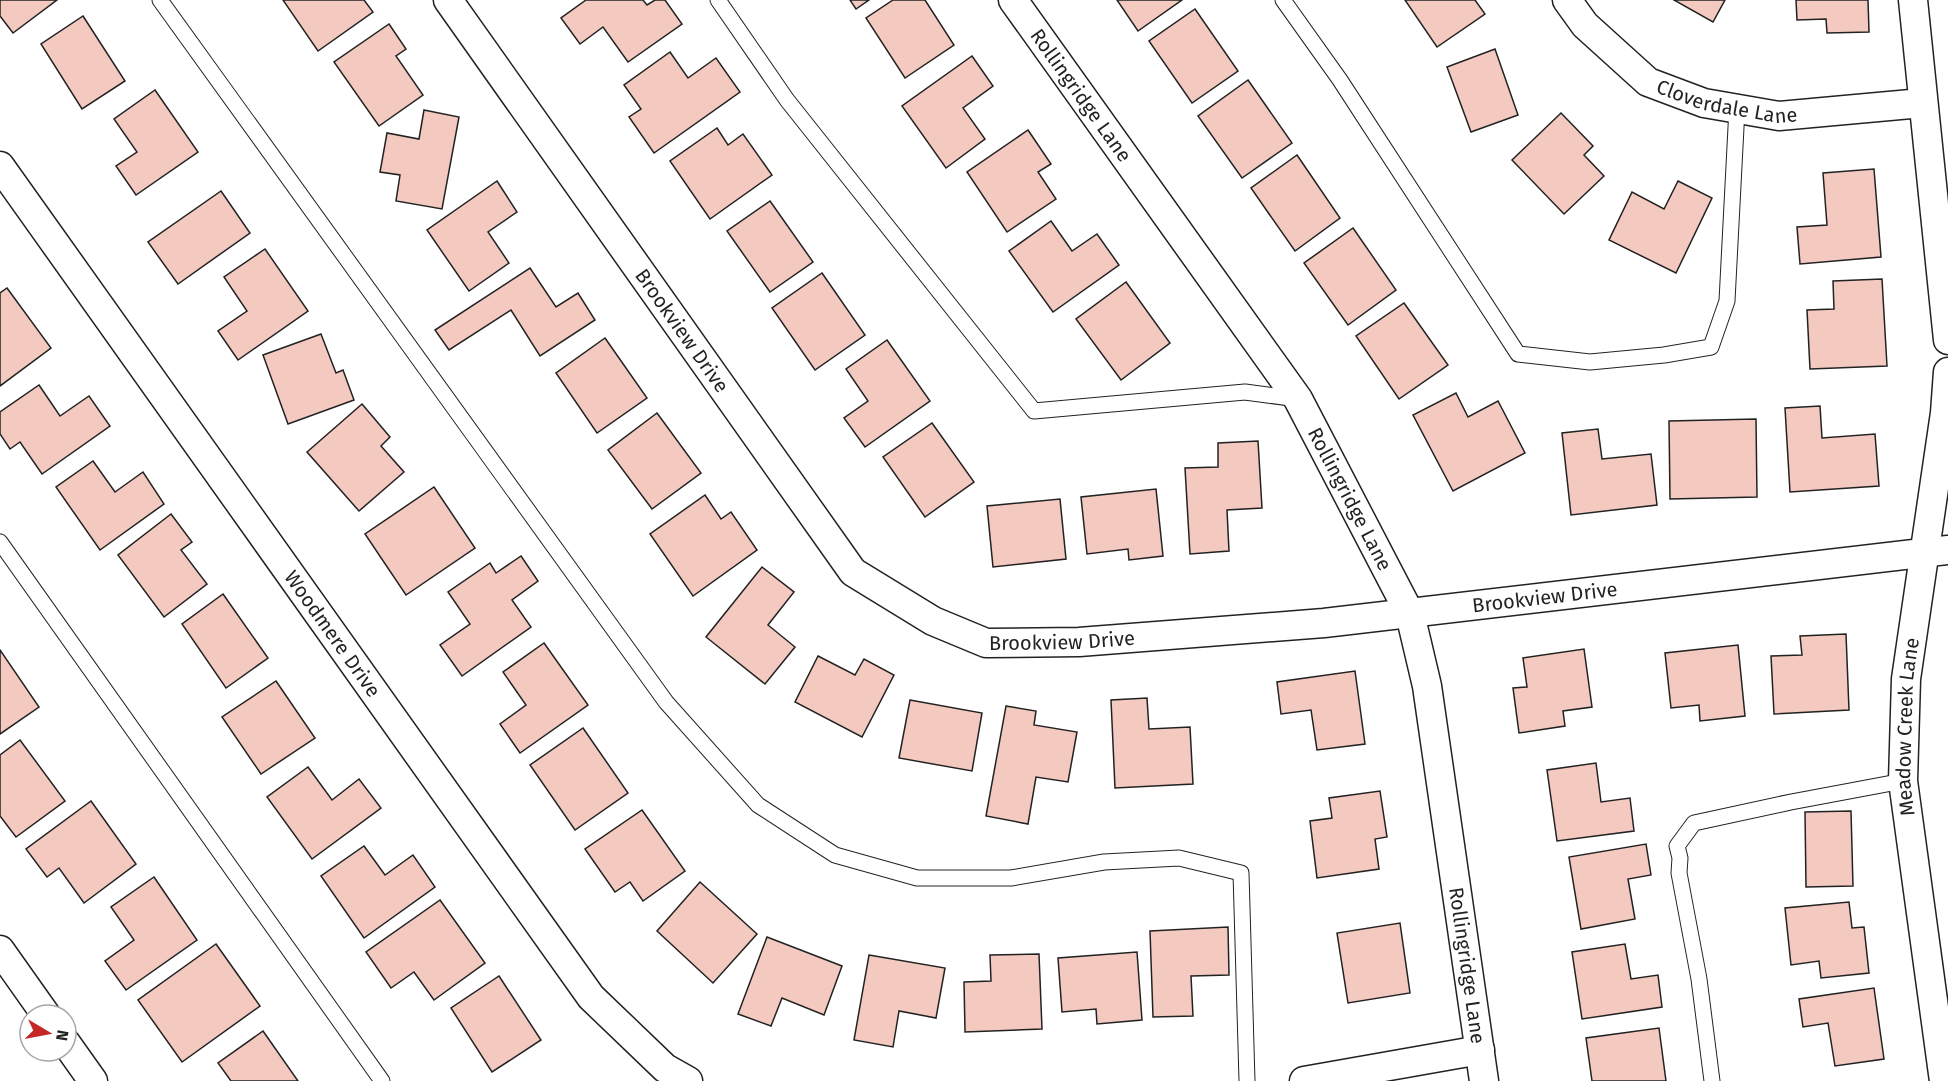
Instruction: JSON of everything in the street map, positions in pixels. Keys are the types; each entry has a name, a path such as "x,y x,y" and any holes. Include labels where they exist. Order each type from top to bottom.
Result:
{"street":[{"name":"Brookview Drive","path":"448,0 853,572 933,621 986,643 1090,641 1324,624 1936,552"},
{"name":"Rollingridge Lane","path":"1013,0 1298,399 1410,614 1427,686 1484,1081"},
{"name":"Cloverdale Lane","path":"1567,0 1585,25 1648,82 1704,103 1779,116 1922,103"},
{"path":"1913,0 1948,340"},
{"name":"Woodmere Drive","path":"0,166 591,997 665,1068 688,1081"},
{"name":"Meadow Creek Lane","path":"1944,1081 1903,781 1906,679 1936,552 1948,372"},
{"path":"0,950 38,1003"},
{"path":"1304,1081 1480,1050"},
{"path":"78,1060 93,1081"}],"lane":[{"path":"159,0 666,702 758,805 835,855 917,878 1011,878 1104,862 1179,858 1241,873 1247,1081"},
{"path":"718,0 787,100 1034,411 1245,392 1298,399"},
{"path":"1283,0 1341,80 1518,354 1590,363 1711,347 1727,301 1737,108"},
{"path":"0,542 382,1081"},
{"path":"1712,1081 1699,979 1679,873 1680,858 1677,846 1694,823 1903,781"}],"building":[{"path":"0,0 57,0 13,33 0,16"},
{"path":"283,0 364,0 373,12 318,51"},
{"path":"586,0 643,0 647,5 655,0 665,0 682,24 628,62 603,27 580,44 561,18"},
{"path":"850,0 869,0 856,9"},
{"path":"893,0 925,0 954,45 905,78 866,18"},
{"path":"1117,0 1182,0 1138,31"},
{"path":"1405,0 1475,0 1485,14 1437,47"},
{"path":"1674,0 1725,0 1713,22"},
{"path":"1796,0 1868,0 1869,32 1827,33 1826,19 1797,20"},
{"path":"1195,9 1238,71 1192,103 1149,41"},
{"path":"83,16 125,81 82,109 41,44"},
{"path":"389,24 406,49 396,56 423,95 379,126 334,62"},
{"path":"1495,49 1518,115 1471,132 1447,67"},
{"path":"670,52 688,78 716,58 740,92 654,153 629,117 641,109 624,85"},
{"path":"972,56 993,86 963,108 985,139 946,168 902,106"},
{"path":"1248,80 1292,143 1242,178 1198,116"},
{"path":"155,90 198,152 136,195 116,166 137,152 114,119"},
{"path":"424,110 459,117 442,209 396,201 400,175 380,172 387,133 419,139"},
{"path":"1561,113 1593,146 1584,155 1604,176 1564,214 1512,160"},
{"path":"717,128 728,145 743,134 772,175 710,219 670,161"},
{"path":"1028,130 1051,164 1038,172 1056,199 1007,232 967,172"},
{"path":"1297,155 1340,218 1295,251 1251,188"},
{"path":"1874,169 1881,257 1800,264 1797,227 1827,225 1823,173"},
{"path":"497,181 517,212 488,232 509,263 469,291 427,230"},
{"path":"1678,181 1712,198 1676,273 1609,240 1632,192 1664,209"},
{"path":"221,191 250,233 178,284 148,242"},
{"path":"770,201 813,262 770,292 727,231"},
{"path":"1051,221 1072,251 1097,234 1119,265 1053,312 1009,251"},
{"path":"1353,228 1396,290 1348,325 1304,263"},
{"path":"265,249 308,311 238,360 218,331 247,311 224,277"},
{"path":"530,268 556,307 578,293 595,320 540,356 511,310 449,350 435,330"},
{"path":"822,273 865,335 815,370 772,308"},
{"path":"1882,279 1887,366 1810,369 1807,310 1834,309 1833,281"},
{"path":"1126,282 1170,343 1121,380 1076,319"},
{"path":"7,288 51,348 0,386 0,293"},
{"path":"1404,303 1448,365 1399,399 1356,336"},
{"path":"321,334 336,373 343,370 354,400 288,424 263,355"},
{"path":"605,338 647,398 597,433 556,373"},
{"path":"887,340 930,401 865,447 844,418 868,401 846,369"},
{"path":"39,385 60,416 89,396 110,426 42,474 20,442 10,449 0,434 0,412"},
{"path":"1456,393 1468,417 1498,401 1525,453 1453,491 1413,415"},
{"path":"362,404 390,437 381,446 404,472 359,511 307,452"},
{"path":"1820,406 1822,438 1875,434 1879,486 1790,492 1785,408"},
{"path":"657,413 701,473 652,509 608,450"},
{"path":"1756,419 1757,497 1670,499 1669,421"},
{"path":"932,423 974,482 925,517 883,457"},
{"path":"1598,429 1602,459 1651,454 1657,505 1571,515 1562,433"},
{"path":"1258,441 1262,508 1227,510 1229,551 1190,554 1185,468 1218,467 1218,443"},
{"path":"93,461 115,492 143,472 164,504 100,550 56,487"},
{"path":"434,487 475,548 406,595 365,534"},
{"path":"1156,489 1163,556 1129,560 1128,549 1087,554 1081,497"},
{"path":"705,495 721,519 731,512 757,550 693,596 650,534"},
{"path":"1060,499 1066,559 993,567 987,506"},
{"path":"171,514 192,542 181,550 207,584 164,617 118,555"},
{"path":"521,556 538,581 512,600 531,627 462,676 440,645 470,624 448,592 490,563 496,573"},
{"path":"762,567 794,592 768,625 795,647 765,684 706,637"},
{"path":"223,594 268,658 226,688 182,624"},
{"path":"1846,634 1849,710 1774,714 1771,656 1802,655 1800,636"},
{"path":"544,643 588,705 520,753 500,724 526,705 503,672"},
{"path":"1738,645 1745,716 1700,721 1699,705 1671,708 1665,653"},
{"path":"1584,649 1592,707 1563,711 1565,726 1519,733 1513,688 1527,687 1523,658"},
{"path":"0,650 39,707 0,734"},
{"path":"818,656 855,675 864,659 894,675 862,737 795,702"},
{"path":"1355,671 1365,744 1317,750 1311,710 1281,714 1277,682"},
{"path":"276,681 315,738 261,774 222,717"},
{"path":"1147,698 1149,729 1190,727 1193,784 1115,788 1111,700"},
{"path":"910,700 982,713 972,771 899,758"},
{"path":"1006,706 1036,711 1034,725 1077,732 1068,782 1036,777 1028,824 986,816"},
{"path":"583,728 628,793 575,830 530,765"},
{"path":"20,740 65,801 16,837 0,816 0,755"},
{"path":"1596,763 1601,802 1630,798 1634,831 1557,841 1547,770"},
{"path":"308,767 332,800 359,779 381,808 312,859 267,797"},
{"path":"1380,791 1387,837 1375,839 1379,869 1317,878 1310,821 1332,818 1329,798"},
{"path":"91,801 136,864 84,903 59,868 47,877 26,849"},
{"path":"642,810 685,871 643,901 630,882 615,892 585,849"},
{"path":"1851,811 1853,886 1806,887 1805,812"},
{"path":"1646,844 1651,875 1628,879 1635,919 1581,929 1569,857"},
{"path":"364,846 385,875 413,855 435,887 364,938 321,876"},
{"path":"154,877 197,940 126,990 105,961 134,940 111,907"},
{"path":"700,882 757,934 713,983 657,931"},
{"path":"440,900 485,963 434,1000 414,972 391,988 366,952"},
{"path":"1849,902 1852,928 1864,927 1869,973 1821,978 1819,961 1791,965 1785,908"},
{"path":"1400,923 1410,993 1348,1003 1337,933"},
{"path":"1228,927 1229,975 1191,976 1193,1016 1153,1017 1150,931"},
{"path":"767,937 842,966 824,1015 782,998 771,1026 738,1014"},
{"path":"216,944 260,1006 182,1062 138,1000"},
{"path":"1625,944 1631,979 1658,975 1662,1007 1582,1019 1572,952"},
{"path":"1137,952 1142,1020 1097,1024 1096,1009 1062,1012 1058,958"},
{"path":"1039,954 1042,1029 965,1032 964,982 991,981 990,955"},
{"path":"869,955 945,968 936,1018 899,1011 893,1047 854,1040"},
{"path":"499,976 541,1040 492,1072 451,1008"},
{"path":"1874,988 1884,1059 1835,1066 1828,1023 1803,1027 1799,999"},
{"path":"1659,1028 1666,1081 1592,1081 1586,1038"},
{"path":"263,1031 298,1081 231,1081 218,1063"}]}
